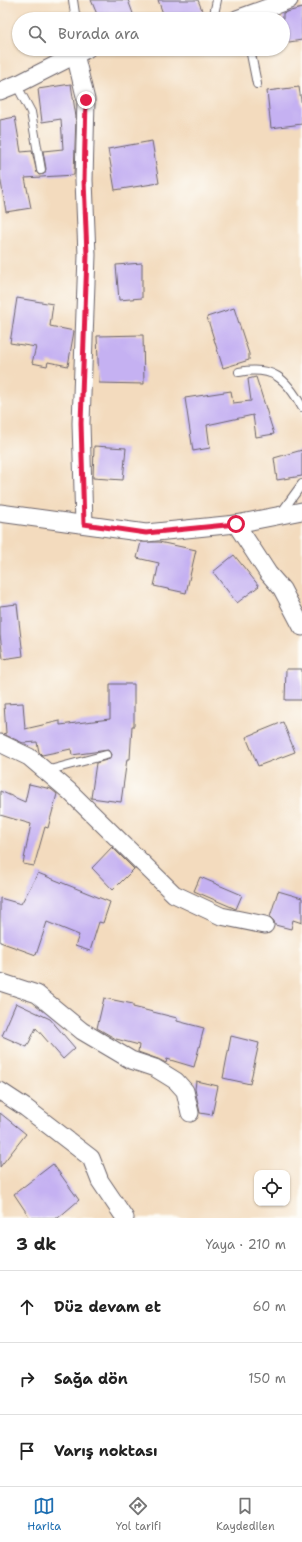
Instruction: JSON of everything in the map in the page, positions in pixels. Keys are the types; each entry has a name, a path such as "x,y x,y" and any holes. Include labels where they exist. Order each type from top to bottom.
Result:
{"street":[{"path":"256,12 289,0"},
{"path":"0,91 73,56"},
{"path":"81,56 86,100 84,180 87,255 81,423 84,524"},
{"path":"0,513 146,533 236,524 302,511"},
{"path":"236,524 268,573 282,589 302,627"},
{"path":"0,743 29,757 69,791 174,894 221,916 265,925"},
{"path":"0,982 37,994 82,1031 132,1060 155,1068 172,1079 185,1091 190,1113"},
{"path":"0,1090 91,1158 100,1181 125,1218"}],"lane":[{"path":"73,0 75,12"},
{"path":"214,12 217,0"},
{"path":"251,56 257,84"},
{"path":"16,84 31,112 41,170"},
{"path":"239,372 253,370 276,375 292,388 302,407"},
{"path":"279,516 302,484"},
{"path":"45,771 106,755"}],"building":[{"path":"91,0 128,0 132,12 96,12"},
{"path":"158,0 198,0 203,12 162,12"},
{"path":"302,8 302,40 290,42 290,12 287,12"},
{"path":"71,84 76,117 74,175 25,178 31,208 6,212 0,176 0,120 15,117 21,152 32,151 37,173 39,175 44,174 46,169 43,151 63,149 61,119 42,122 38,89"},
{"path":"299,87 302,108 302,124 271,128 267,91"},
{"path":"152,141 159,183 115,190 108,149"},
{"path":"142,263 142,298 119,300 116,265"},
{"path":"17,298 53,304 50,326 74,331 68,366 48,362 47,366 32,363 36,347 10,343"},
{"path":"234,308 249,354 249,360 223,368 207,317"},
{"path":"143,335 144,384 99,383 97,336"},
{"path":"256,377 274,434 256,437 253,415 207,425 210,448 193,451 185,398 231,391 233,403 251,401 248,379"},
{"path":"94,446 126,448 123,480 93,478"},
{"path":"302,450 302,476 277,480 274,458"},
{"path":"141,542 159,542 196,550 186,593 154,586 159,563 137,558"},
{"path":"234,555 259,586 237,603 213,572"},
{"path":"17,604 23,656 3,659 0,635 0,606"},
{"path":"286,669 302,669 302,700 285,700"},
{"path":"110,684 134,684 134,726 132,726 130,759 127,759 121,802 91,798 96,763 110,759 111,754 108,750 72,755 71,749 42,755 39,752 37,742 23,743 3,734 6,733 4,704 23,703 25,729 60,721 60,725 110,719"},
{"path":"283,722 295,752 258,766 246,737"},
{"path":"29,784 51,789 57,794 48,828 45,827 34,866 23,864 31,824 0,815 0,791 25,802"},
{"path":"112,847 134,869 113,890 92,868"},
{"path":"38,873 110,902 103,923 99,922 90,951 75,946 79,935 47,922 36,955 0,942 0,898 21,904"},
{"path":"200,877 242,895 236,909 194,891"},
{"path":"278,891 302,898 302,923 293,920 291,929 275,925 274,921 270,917"},
{"path":"104,998 133,1004 133,1007 177,1018 177,1021 204,1028 194,1067 167,1059 166,1063 138,1052 139,1045 116,1039 97,1028"},
{"path":"16,1003 50,1019 75,1048 63,1059 36,1028 27,1047 2,1036"},
{"path":"231,1036 259,1043 250,1084 223,1078"},
{"path":"196,1081 218,1086 212,1115 200,1113 195,1089"},
{"path":"0,1113 26,1134 0,1167"},
{"path":"53,1164 79,1200 58,1218 30,1218 14,1194"}],"route":[{"path":"86,100 84,180 87,255 81,423 84,524 146,533 236,524"}]}
